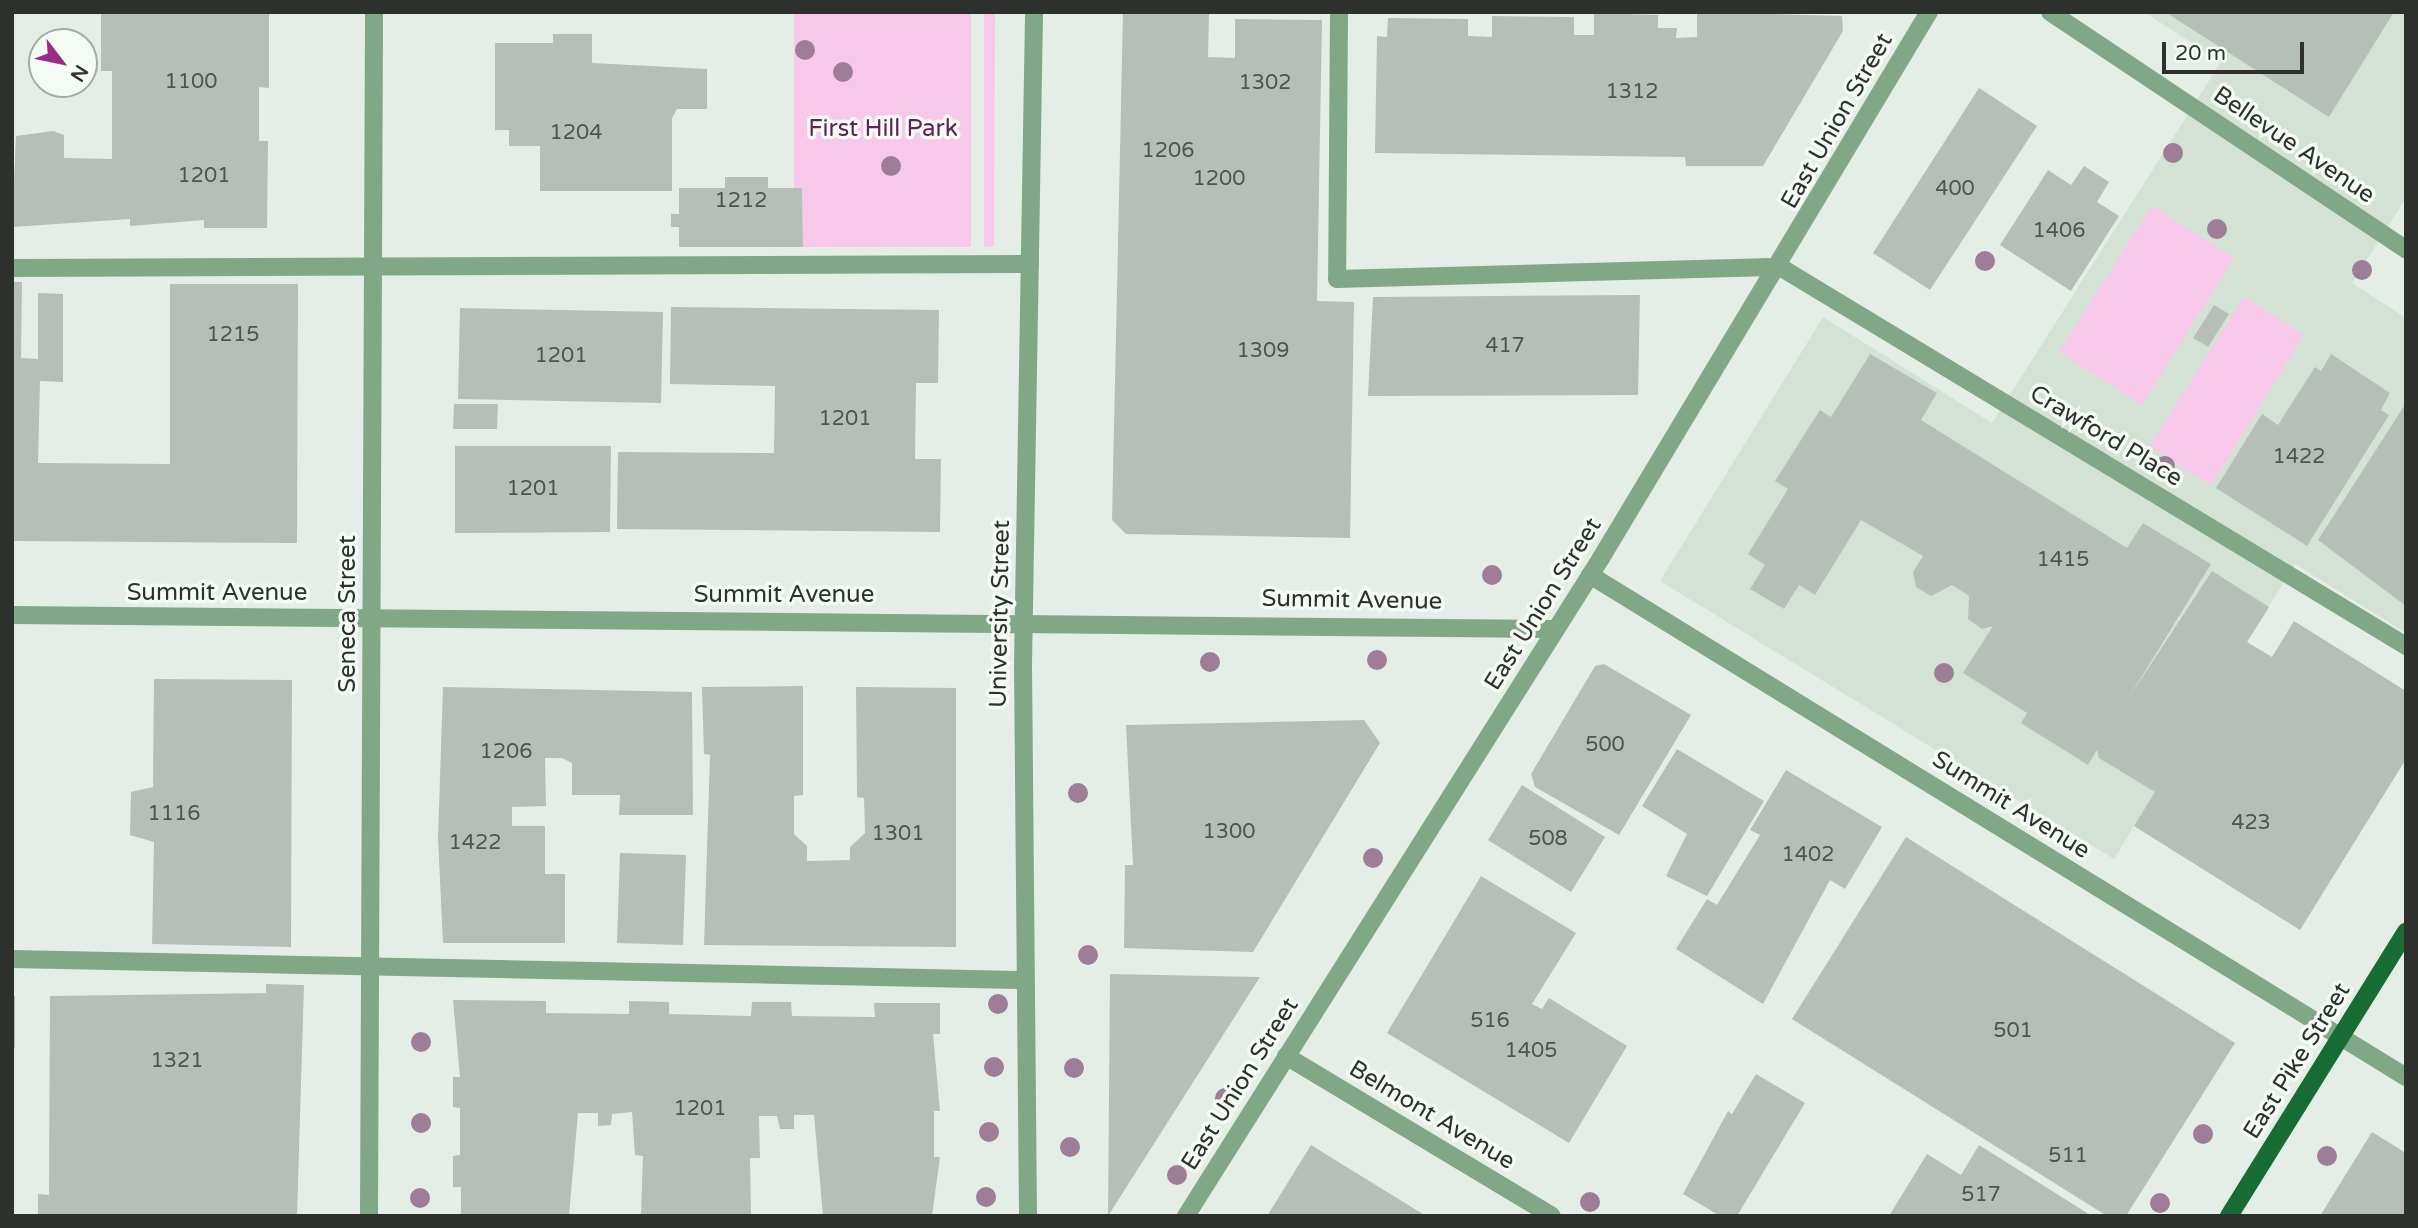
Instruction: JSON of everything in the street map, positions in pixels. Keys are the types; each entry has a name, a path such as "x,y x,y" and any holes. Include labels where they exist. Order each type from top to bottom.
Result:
{"main road":[{"name":"East Pike Street","path":"2230,1216 2406,932"}],"street":[{"name":"Seneca Street","path":"369,1216 374,618 374,12"},
{"name":"University Street","path":"1028,1216 1024,980 1024,620 1034,12"},
{"path":"1339,12 1337,279 1780,267"},
{"name":"East Union Street","path":"1186,1216 1590,575 1780,267 1929,12"},
{"name":"Bellevue Avenue","path":"2050,12 2406,249"},
{"path":"12,268 1030,264"},
{"name":"Crawford Place","path":"1780,267 2406,646"},
{"name":"Summit Avenue","path":"1590,575 2406,1077"},
{"name":"Summit Avenue","path":"12,615 1024,620 1556,629"},
{"path":"12,959 1024,980"},
{"name":"Belmont Avenue","path":"1286,1056 1552,1216"}],"shaded area":[{"path":"2144,12 2406,12 2406,198 2352,283 2406,318 2406,633 2295,564 2114,859 1660,581 1823,317 1992,423 2221,62"}],"green space":[{"name":"First Hill Park","path":"794,12 971,12 971,247 803,247 802,188 794,188"},
{"path":"984,12 995,12 994,246 984,247"},
{"path":"2152,206 2234,258 2142,405 2059,352"},
{"path":"2244,297 2304,335 2211,485 2150,446"}],"building":[{"path":"101,12 269,12 269,88 259,87 259,141 268,141 267,228 204,228 204,220 130,226 130,219 12,227 16,136 53,131 64,135 64,158 112,159 112,71 101,71"},
{"path":"1123,12 1209,13 1208,57 1235,58 1235,19 1322,20 1317,301 1354,302 1350,538 1126,534 1112,520"},
{"path":"1697,12 1842,16 1843,31 1763,166 1686,166 1685,157 1375,153 1377,36 1387,37 1388,18 1468,19 1468,36 1492,37 1492,16 1574,17 1574,35 1594,35 1594,13 1658,15 1658,28 1677,28 1676,38 1697,37"},
{"path":"2165,12 2394,12 2329,117"},
{"path":"553,34 592,34 592,63 707,69 707,109 677,109 672,118 672,191 540,191 540,146 509,146 509,130 495,130 495,43 553,43"},
{"path":"1979,88 2037,126 1930,290 1873,253"},
{"path":"2084,166 2109,182 2097,202 2119,216 2071,291 2000,245 2048,170 2071,185"},
{"path":"725,177 768,177 768,188 802,188 803,247 679,247 679,227 671,227 671,214 679,214 679,188 725,188"},
{"path":"12,282 22,282 21,358 38,359 38,293 63,294 63,382 40,381 38,463 170,464 170,284 298,284 297,543 12,541"},
{"path":"1640,295 1638,395 1368,396 1373,297"},
{"path":"2214,305 2229,314 2208,347 2193,338"},
{"path":"671,307 939,310 938,383 916,383 915,459 941,459 940,532 617,529 618,452 774,453 775,386 670,384"},
{"path":"460,308 663,312 661,403 458,399"},
{"path":"1870,354 1937,393 1921,420 2127,548 2143,523 2211,564 2128,699 2212,571 2269,607 2247,642 2272,657 2294,621 2406,691 2406,759 2300,930 2134,826 2155,792 2099,758 2097,750 2088,765 2021,723 2027,713 1963,673 1993,626 1982,629 1968,619 1969,596 1952,585 1931,596 1916,587 1913,572 1923,556 1861,520 1815,595 1799,585 1784,609 1750,589 1765,565 1748,554 1788,489 1775,481 1820,410 1831,417"},
{"path":"2331,354 2390,393 2381,410 2389,415 2307,546 2216,488 2262,414 2278,425 2315,367 2321,371"},
{"path":"2406,403 2406,606 2318,540"},
{"path":"454,404 498,404 497,429 453,429"},
{"path":"455,446 611,446 610,532 455,533"},
{"path":"1604,664 1691,715 1619,835 1535,787 1531,774 1595,666"},
{"path":"154,679 292,680 291,947 152,944 154,842 130,835 131,792 153,787"},
{"path":"803,686 803,795 794,796 794,834 807,846 807,861 850,860 850,847 865,833 864,798 857,797 856,687 956,688 956,947 704,945 710,755 704,754 702,687"},
{"path":"443,687 692,692 693,815 619,815 620,795 572,795 572,763 562,758 545,758 546,806 512,807 512,826 545,826 545,874 565,874 565,943 443,943 438,838"},
{"path":"1364,720 1380,743 1253,952 1124,948 1125,865 1133,865 1126,725"},
{"path":"1677,749 1764,801 1707,896 1666,876 1687,834 1642,806"},
{"path":"1786,770 1882,827 1845,889 1830,880 1763,1004 1676,949 1707,899 1717,905 1760,835 1750,830"},
{"path":"1522,785 1605,837 1571,892 1488,840"},
{"path":"1906,837 2235,1043 2126,1216 2107,1216 1792,1019"},
{"path":"620,853 686,855 683,945 617,943"},
{"path":"1481,876 1576,933 1532,1004 1542,1009 1549,998 1627,1046 1569,1143 1387,1033"},
{"path":"1110,974 1260,977 1108,1216"},
{"path":"266,984 304,985 297,1216 38,1216 38,1194 49,1195 50,996 266,993"},
{"path":"12,996 15,996 15,1048 12,1048"},
{"path":"453,1000 546,1001 546,1013 629,1014 629,1001 669,1002 669,1014 751,1016 752,1002 791,1002 792,1016 875,1017 874,1003 940,1003 940,1034 933,1034 940,1111 934,1111 934,1157 940,1157 932,1216 823,1216 814,1115 794,1115 794,1129 780,1129 777,1116 759,1116 760,1158 750,1158 751,1216 641,1216 643,1156 635,1155 632,1112 612,1114 611,1125 598,1126 598,1113 578,1113 569,1216 461,1216 461,1187 453,1187 453,1156 460,1155 460,1108 453,1107 453,1077 460,1077"},
{"path":"1756,1074 1805,1103 1737,1216 1720,1216 1683,1194 1728,1111 1732,1114"},
{"path":"2372,1132 2406,1153 2406,1216 2320,1216"},
{"path":"1311,1145 1426,1216 1267,1216"},
{"path":"1979,1145 2092,1216 1889,1216 1927,1154 1961,1175"}]}
